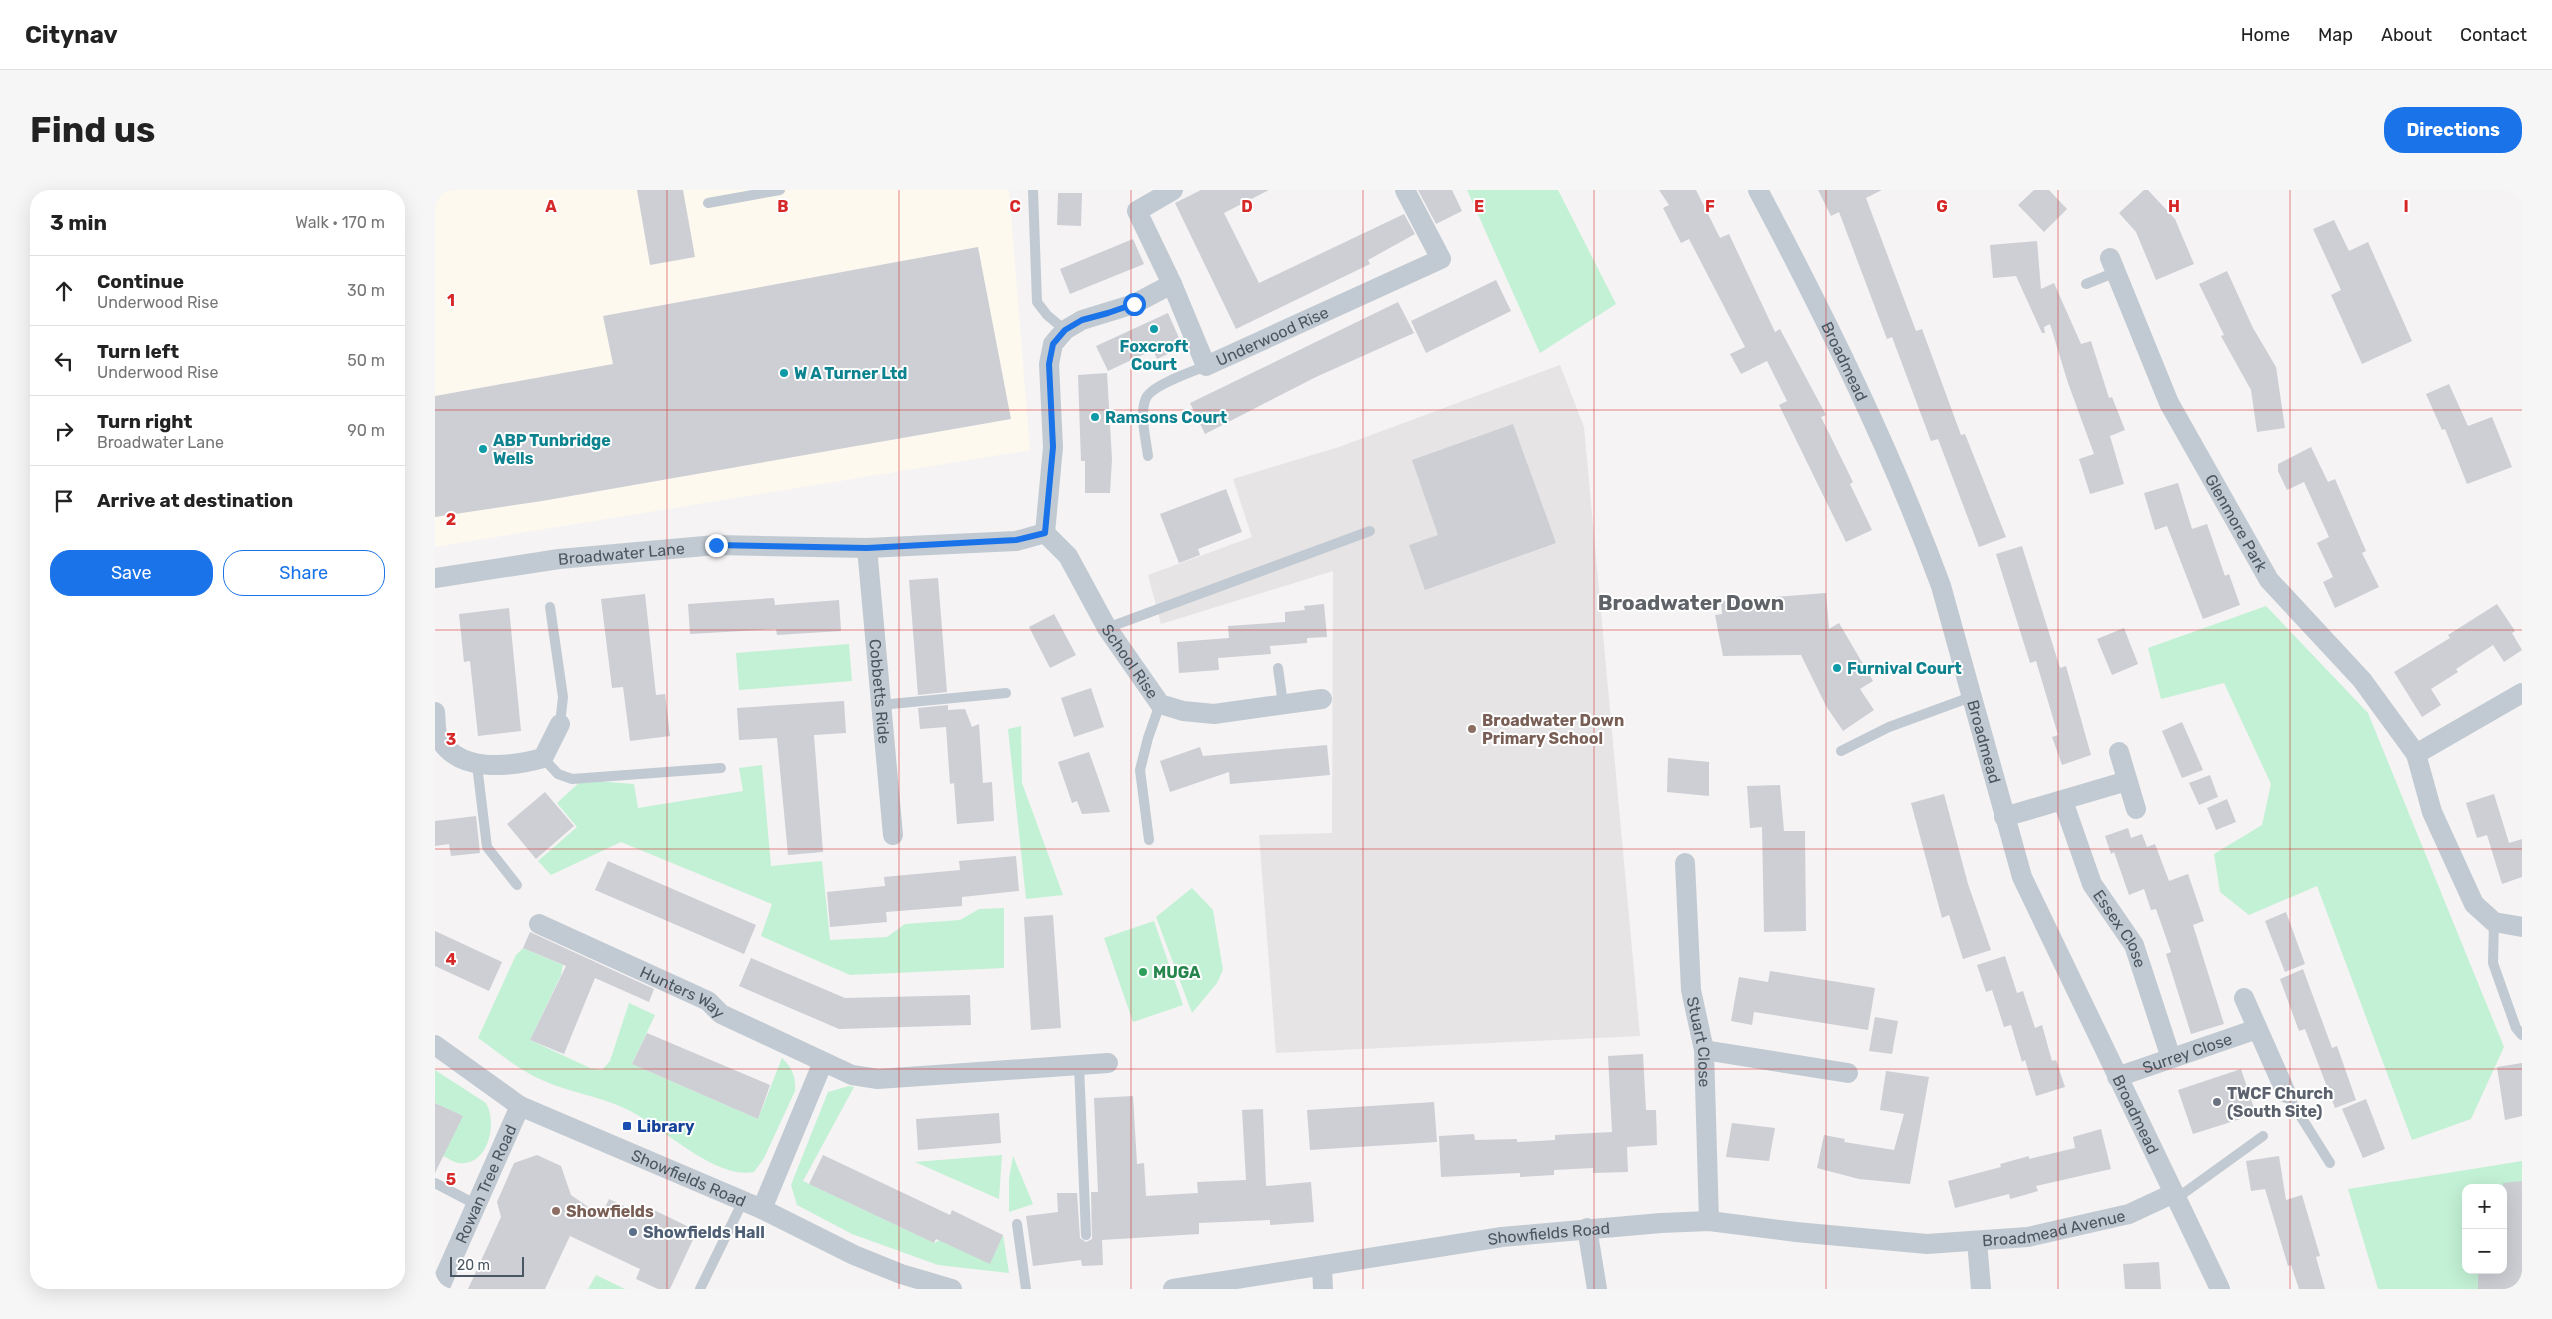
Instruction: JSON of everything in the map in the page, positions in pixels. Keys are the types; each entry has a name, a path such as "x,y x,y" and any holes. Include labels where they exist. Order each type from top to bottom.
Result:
{"street":[{"name":"Underwood Rise","path":"1173,190 1137,211 1172,284 1206,366 1441,259 1405,190"},
{"name":"Broadmead","path":"1758,190 1823,319 1925,541 1941,586 2004,818 2022,877 2220,1289"},
{"name":"Glenmore Park","path":"2113,265 2169,403 2269,580 2362,680 2416,754 2432,812 2474,904 2493,922"},
{"path":"1045,533 1053,447 1049,364 1053,344 1065,330 1082,320 1125,307 1172,284"},
{"name":"Broadwater Lane","path":"435,578 559,559 716,545 867,548 1016,540 1045,533"},
{"name":"School Rise","path":"1045,533 1068,556 1107,628 1160,704 1183,711 1214,714 1322,699"},
{"name":"Cobbetts Ride","path":"867,548 893,835"},
{"path":"2416,754 2522,695"},
{"path":"435,712 436,735 453,753 477,765 514,766 543,758 560,724"},
{"path":"2119,752 2136,809"},
{"path":"2004,818 2127,781"},
{"name":"Essex Close","path":"2063,801 2093,884 2134,945 2171,1058"},
{"name":"Stuart Close","path":"1685,863 1691,990 1704,1050 1709,1221"},
{"path":"2493,922 2522,927"},
{"name":"Hunters Way","path":"539,924 708,1001 721,1014 852,1075 878,1078 1108,1064"},
{"path":"2244,998 2286,1093"},
{"name":"Surrey Close","path":"2117,1077 2257,1029"},
{"name":"Showfields Road","path":"435,1045 520,1106 762,1209 854,1255 901,1274 952,1289"},
{"path":"1704,1050 1847,1073"},
{"path":"762,1209 823,1062"},
{"name":"Rowan Tree Road","path":"439,1289 520,1106"},
{"name":"Broadmead Avenue","path":"1927,1244 2028,1237 2129,1214 2175,1195"},
{"name":"Showfields Road","path":"1173,1289 1503,1237 1587,1228 1709,1221 1796,1232 1927,1244"},
{"path":"1587,1228 1597,1289"},
{"path":"1977,1241 1981,1289"},
{"path":"1322,1266 1323,1289"}],"lane":[{"path":"708,203 780,190"},
{"path":"1033,190 1037,302 1047,316 1065,330"},
{"path":"2086,284 2113,265"},
{"path":"1148,456 1143,413 1145,399 1151,390 1206,366"},
{"path":"1107,628 1370,531"},
{"path":"550,607 563,697 560,724"},
{"path":"1279,668 1283,704"},
{"path":"880,705 1006,693"},
{"path":"1841,751 1889,727 1971,697"},
{"path":"1149,840 1140,770 1148,738 1160,704"},
{"path":"543,758 558,774 572,778 721,768"},
{"path":"477,765 487,847 517,885"},
{"path":"2493,922 2493,963 2516,1028 2522,1035"},
{"path":"1079,1065 1086,1235"},
{"path":"2286,1093 2331,1163"},
{"path":"2175,1195 2263,1136"},
{"path":"435,1183 477,1205"},
{"path":"700,1289 743,1201"},
{"path":"1017,1224 1026,1289"}],"shaded area":[{"path":"435,190 1009,190 1030,450 435,547"},
{"name":"Broadwater Down Primary School","path":"1560,365 1584,427 1640,1036 1276,1053 1259,835 1332,833 1333,571 1161,624 1148,575 1252,537 1233,479 1339,447"}],"green space":[{"path":"1467,190 1558,190 1616,304 1540,353"},
{"path":"2266,606 2368,713 2504,1047 2471,1119 2412,1140 2317,886 2249,915 2220,892 2214,854 2262,825 2271,784 2224,683 2161,699 2148,648"},
{"path":"849,644 852,681 739,690 736,653"},
{"path":"1021,726 1022,783 1063,895 1026,899 1008,729"},
{"path":"762,765 771,866 822,861 830,940 887,937 905,924 960,920 979,909 1004,908 1004,968 850,975 761,936 772,904 621,842 551,875 538,861 577,827 557,803 582,780 634,784 638,808 743,791 739,768"},
{"path":"1192,888 1213,910 1223,970 1217,983 1192,1013 1156,917"},
{"name":"MUGA","path":"1154,921 1183,1005 1133,1022 1104,938"},
{"path":"523,948 563,965 561,975 530,1040 590,1068 602,1070 610,1061 629,1003 655,1015 632,1064 758,1119 782,1058 793,1073 795,1091 764,1158 754,1172 738,1172 722,1168 688,1149 624,1108 562,1088 533,1076 478,1038 516,955"},
{"path":"435,1070 486,1103 491,1122 488,1142 477,1158 468,1162 458,1163 443,1156 462,1116 435,1103"},
{"path":"849,1086 854,1087 803,1181 934,1243 940,1240 990,1263 1003,1235 1009,1273 938,1265 852,1234 797,1205 791,1185 828,1092"},
{"path":"1002,1155 999,1199 915,1162"},
{"path":"1013,1156 1033,1204 1009,1212 1009,1179"},
{"path":"2522,1161 2522,1289 2378,1289 2348,1189"},
{"path":"596,1275 625,1289 588,1289"}],"building":[{"path":"637,190 683,190 695,257 650,265"},
{"path":"1201,190 1269,190 1224,213 1259,283 1404,214 1415,234 1368,260 1370,264 1236,329 1175,203"},
{"path":"1418,190 1452,190 1462,211 1436,224"},
{"path":"1659,190 1696,190 1720,238 1729,234 1775,332 1780,329 1826,415 1821,417 1853,482 1850,484 1872,530 1846,542 1779,405 1787,401 1767,361 1741,374 1730,354 1745,347 1689,239 1681,243 1663,208 1669,205"},
{"path":"1818,190 1882,190 1866,198 1916,331 1922,329 1961,435 1965,434 2006,537 1979,547 1938,439 1931,441 1892,337 1887,339 1839,212 1831,216"},
{"path":"2034,190 2049,190 2067,209 2044,232 2018,205"},
{"path":"2144,190 2148,190 2175,219 2194,264 2156,280 2136,232 2119,213"},
{"path":"1058,193 1082,193 1081,226 1057,225"},
{"path":"2334,220 2349,251 2368,242 2412,341 2362,364 2331,295 2341,290 2313,229"},
{"path":"1133,239 1144,264 1070,294 1060,269"},
{"path":"2037,241 2041,289 2054,283 2081,344 2091,341 2109,398 2112,397 2125,430 2110,436 2124,484 2090,494 2079,459 2094,454 2068,383 2050,324 2044,327 2045,333 2042,333 2016,276 1993,278 1990,245"},
{"name":"W A Turner Ltd","path":"978,247 1011,419 542,501 435,517 435,396 613,364 603,316"},
{"path":"2227,271 2253,328 2276,367 2285,428 2257,432 2251,390 2221,336 2224,335 2199,284"},
{"path":"1496,280 1511,311 1426,353 1411,321"},
{"path":"1398,302 1414,333 1316,377 1205,434 1190,403"},
{"name":"Foxcroft Court","path":"1168,313 1183,347 1157,359 1153,350 1108,371 1096,346"},
{"name":"Ramsons Court","path":"1107,373 1112,459 1110,493 1085,493 1085,461 1081,461 1078,375"},
{"path":"2449,384 2468,426 2492,417 2512,467 2467,484 2445,429 2442,430 2426,394"},
{"path":"1513,424 1556,543 1425,590 1409,545 1438,535 1412,460"},
{"path":"2311,447 2328,482 2335,479 2366,551 2362,553 2379,587 2335,608 2323,582 2333,577 2317,543 2329,537 2304,482 2287,490 2278,471 2278,464"},
{"path":"2178,483 2192,529 2207,524 2225,576 2229,574 2240,605 2203,619 2167,526 2155,530 2144,493"},
{"path":"1226,489 1242,532 1198,549 1200,555 1179,563 1160,514"},
{"path":"2022,546 2060,668 2066,666 2091,755 2062,765 2052,737 2058,735 2036,661 2030,663 1996,554"},
{"path":"938,578 947,692 918,695 909,580"},
{"name":"Furnival Court","path":"1826,593 1829,629 1839,623 1873,681 1860,689 1874,710 1843,731 1826,706 1801,655 1723,656 1715,615 1722,614 1721,601"},
{"path":"645,594 656,695 665,694 670,736 630,741 623,687 612,688 601,599"},
{"path":"774,598 775,605 839,600 841,631 777,635 776,629 690,634 688,604"},
{"path":"1324,604 1327,637 1307,638 1307,643 1270,646 1271,654 1218,658 1219,670 1179,673 1177,642 1229,638 1228,626 1285,622 1285,612 1305,610 1304,606"},
{"path":"2497,604 2515,631 2512,633 2522,650 2504,662 2493,645 2456,669 2458,672 2431,689 2441,705 2422,717 2394,672 2450,638 2448,635"},
{"path":"509,608 521,731 478,736 470,661 464,662 459,614"},
{"path":"1054,614 1076,655 1050,668 1029,627"},
{"path":"2124,628 2138,664 2112,675 2097,639"},
{"path":"1091,688 1104,727 1074,737 1061,698"},
{"path":"844,701 846,733 814,735 823,852 788,855 777,738 739,740 737,708"},
{"path":"948,705 948,710 965,709 972,727 979,724 983,783 992,782 994,821 957,824 954,783 950,784 946,727 920,729 918,708"},
{"path":"2182,722 2203,770 2182,778 2162,731"},
{"path":"1327,745 1330,775 1230,784 1229,772 1170,792 1160,761 1200,747 1203,756"},
{"path":"1089,752 1110,812 1082,814 1077,801 1072,803 1058,762"},
{"path":"1668,758 1709,762 1709,796 1667,792"},
{"path":"2210,775 2218,797 2199,805 2189,783"},
{"path":"1780,785 1784,831 1805,831 1806,931 1764,932 1762,827 1750,828 1747,786"},
{"path":"545,792 574,826 536,859 507,824"},
{"path":"1944,794 1968,884 1991,950 1963,959 1949,915 1942,918 1911,803"},
{"path":"2494,794 2509,843 2522,839 2522,877 2502,884 2487,835 2477,838 2466,803"},
{"path":"2227,799 2236,822 2216,830 2207,808"},
{"path":"476,816 480,853 451,856 449,844 435,846 435,821"},
{"path":"2128,828 2131,838 2142,834 2147,847 2155,844 2169,881 2188,874 2204,921 2193,925 2224,1024 2191,1034 2166,954 2171,952 2156,909 2151,910 2144,889 2129,895 2114,852 2111,854 2105,836"},
{"path":"1016,856 1019,891 962,897 962,906 886,912 887,922 830,927 827,892 885,886 884,877 960,870 959,861"},
{"path":"608,861 756,925 744,954 595,890"},
{"path":"2286,912 2305,964 2285,972 2265,921"},
{"path":"1053,915 1061,1028 1031,1030 1024,917"},
{"path":"435,931 502,962 489,991 435,966"},
{"path":"530,932 654,989 649,1002 595,978 564,1054 530,1040 566,966 523,948"},
{"path":"2005,956 2017,993 2023,991 2035,1028 2042,1025 2052,1061 2056,1060 2065,1087 2036,1096 2025,1060 2022,1062 2011,1025 2004,1027 1992,990 1986,992 1977,965"},
{"path":"751,958 845,998 970,995 971,1025 839,1029 739,986"},
{"path":"2303,969 2332,1048 2337,1046 2356,1100 2335,1108 2305,1029 2299,1031 2280,979"},
{"path":"1770,971 1875,988 1868,1030 1754,1012 1752,1025 1731,1021 1739,977 1768,982"},
{"path":"1875,1017 1898,1021 1892,1054 1869,1051"},
{"path":"647,1033 770,1085 758,1119 632,1064"},
{"path":"1643,1054 1646,1110 1656,1110 1657,1145 1627,1147 1628,1172 1593,1173 1593,1168 1554,1170 1554,1175 1520,1177 1520,1173 1441,1177 1439,1136 1474,1134 1475,1140 1517,1139 1517,1142 1555,1140 1555,1135 1612,1132 1608,1056"},
{"path":"2522,1063 2522,1116 2505,1120 2497,1067"},
{"name":"TWCF Church (South Site)","path":"2241,1069 2256,1114 2193,1134 2178,1090"},
{"path":"1886,1071 1929,1077 1910,1184 1859,1179 1817,1168 1824,1135 1845,1139 1844,1142 1894,1150 1904,1114 1880,1110"},
{"path":"1133,1096 1137,1164 1144,1163 1146,1196 1198,1193 1197,1182 1246,1180 1242,1110 1263,1109 1266,1186 1311,1182 1314,1222 1270,1225 1270,1220 1199,1223 1199,1234 1102,1240 1103,1265 1082,1266 1081,1260 1033,1266 1026,1216 1058,1212 1057,1193 1077,1193 1080,1238 1086,1242 1092,1239 1091,1192 1098,1192 1094,1098"},
{"path":"2366,1099 2385,1149 2363,1158 2342,1109"},
{"path":"1434,1102 1437,1142 1310,1150 1307,1110"},
{"path":"435,1103 463,1116 435,1173"},
{"path":"999,1113 1001,1143 918,1150 916,1119"},
{"path":"1732,1123 1775,1128 1769,1161 1726,1157"},
{"path":"2101,1129 2111,1169 2036,1186 2038,1191 2010,1199 2009,1194 1955,1208 1948,1181 2001,1167 2000,1164 2029,1156 2029,1159 2075,1148 2073,1137"},
{"path":"537,1155 561,1166 571,1195 601,1216 609,1199 650,1218 654,1210 697,1231 670,1289 658,1289 636,1279 640,1269 570,1236 545,1289 468,1289 501,1217 497,1202 514,1163"},
{"path":"823,1155 950,1215 952,1210 1003,1235 990,1264 936,1239 934,1243 809,1184"},
{"path":"2279,1156 2286,1200 2302,1195 2320,1256 2316,1257 2325,1289 2299,1289 2291,1265 2288,1266 2265,1189 2251,1191 2246,1161"},
{"path":"2522,1181 2522,1289 2478,1289 2478,1274 2507,1274 2507,1184 2503,1183"},
{"path":"2159,1262 2161,1289 2125,1289 2123,1264"}],"place":[{"name":"Foxcroft Court","path":"1154,329"},
{"name":"W A Turner Ltd","path":"784,373"},
{"name":"Ramsons Court","path":"1095,417"},
{"name":"ABP Tunbridge Wells","path":"483,449"},
{"name":"Furnival Court","path":"1837,668"},
{"name":"Broadwater Down Primary School","path":"1472,729"},
{"name":"MUGA","path":"1143,972"},
{"name":"TWCF Church (South Site)","path":"2217,1102"},
{"name":"Library","path":"627,1126"},
{"name":"Showfields","path":"556,1211"},
{"name":"Showfields Hall","path":"633,1232"}],"district":[{"name":"Broadwater Down","path":"1691,602"}],"route":[{"path":"716,545 798,545 867,548 1016,540 1045,533 1053,447 1049,364 1053,344 1065,330 1082,320 1134,304"}]}
